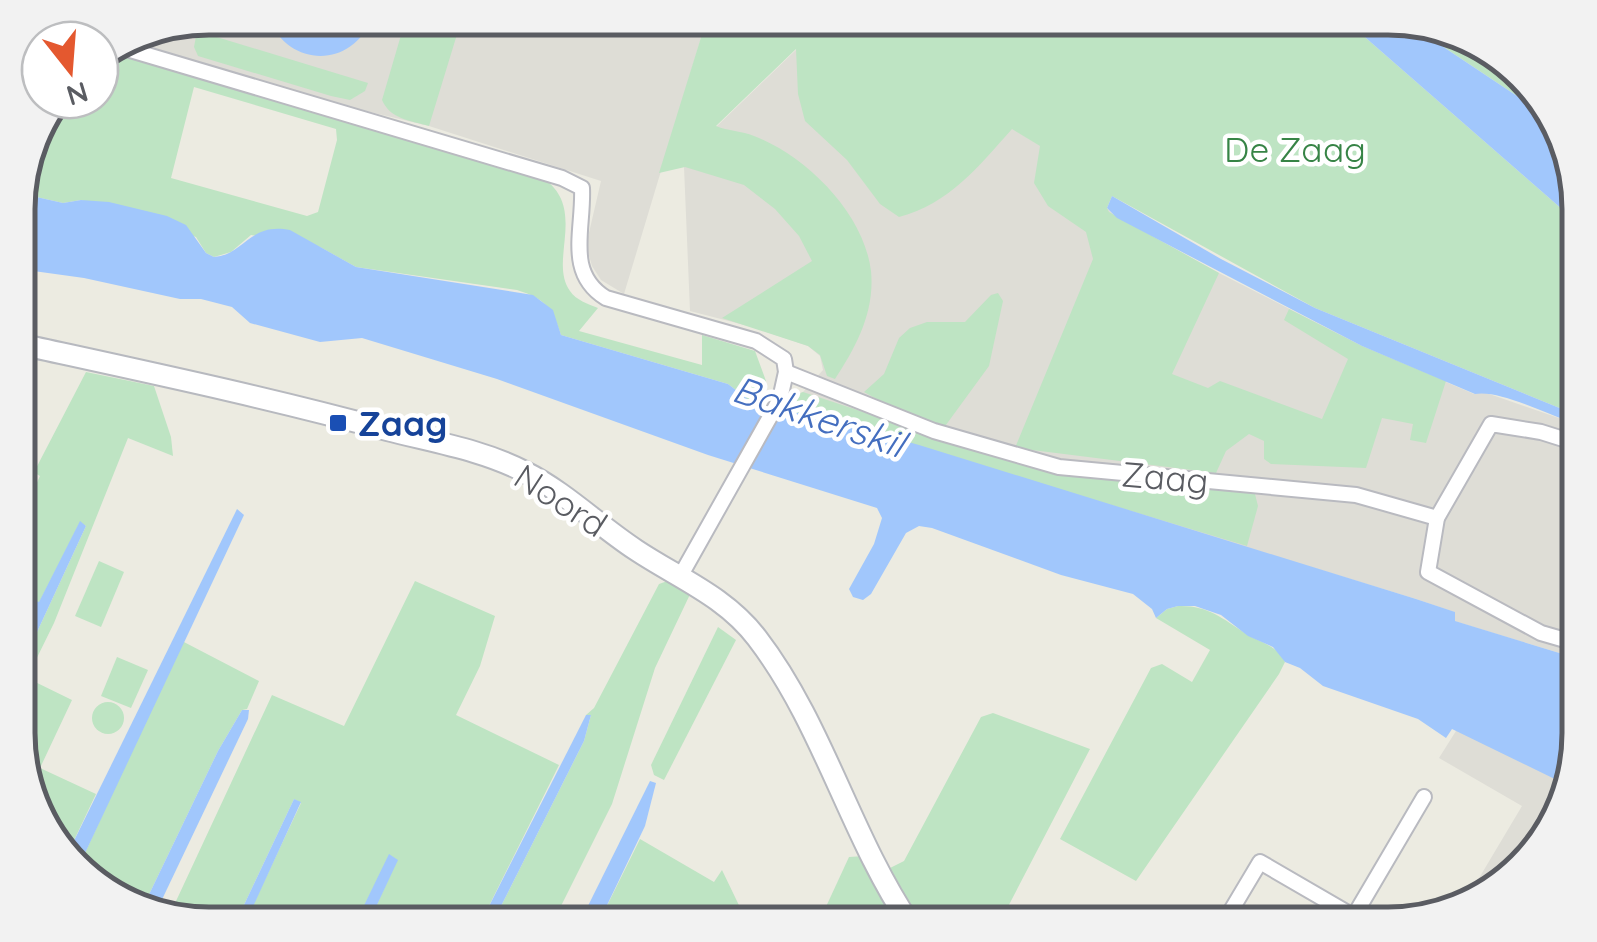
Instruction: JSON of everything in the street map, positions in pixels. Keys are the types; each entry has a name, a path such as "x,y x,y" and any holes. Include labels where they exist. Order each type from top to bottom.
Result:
{"street":[{"name":"Zaag","path":"137,51 562,178 582,188 579,252 590,288 606,298 756,341 784,359 786,372 934,432 1059,467 1356,495 1437,518"},
{"name":"Noord","path":"35,348 308,408 497,460 558,492 638,552 681,574 737,614 774,660 901,907"},
{"path":"681,574 780,400 786,372"},
{"path":"1562,439 1491,424 1437,518 1428,572 1541,633 1562,639"},
{"path":"1359,907 1424,796"},
{"path":"1233,907 1260,862 1331,907"}],"shaded area":[{"path":"209,35 702,35 624,294 601,280 588,252 601,181 429,126 130,55 175,38"},
{"path":"811,35 857,35 1041,146 1117,218 1362,346 1474,394 1483,392 1562,419 1562,654 1454,621 1454,612 1416,599 784,406 823,370 820,356 808,346 690,311 684,167 716,127"},
{"path":"1478,696 1562,737 1556,778 1539,820 1511,856 1476,883 1522,806 1439,758"}],"green space":[{"path":"210,35 368,83 365,91 350,100 198,56 194,47 196,36"},
{"path":"401,35 457,35 429,126 396,115 382,100"},
{"name":"De Zaag","path":"702,35 1362,35 1562,209 1562,409 1315,308 1112,196 1109,212 1219,273 1172,374 1208,388 1220,381 1322,419 1348,359 1284,320 1289,309 1362,346 1446,381 1426,443 1410,440 1413,424 1382,418 1366,468 1271,464 1264,459 1264,441 1249,434 1226,451 1216,473 1015,448 1093,259 1086,232 1048,206 1034,183 1040,146 1012,129 948,193 899,217 880,204 847,160 805,121 798,94 796,49 716,126 754,136 793,157 829,189 857,228 871,271 870,301 862,328 835,379 827,376 820,355 808,346 722,318 812,261 799,236 775,209 744,185 685,167 659,173"},
{"path":"1436,42 1475,58 1524,101"},
{"path":"127,57 543,178 556,191 566,219 564,279 576,297 598,308 579,331 702,365 702,335 755,351 766,381 763,411 728,384 561,335 546,305 517,290 356,267 320,247 251,235 231,252 214,257 206,253 196,237 81,200 63,203 36,197 44,153 58,122 120,120 120,60","holes":["194,87 336,129 337,140 318,212 307,216 171,178"]},
{"path":"998,293 1003,301 989,366 943,429 907,416 864,392 884,374 899,338 910,328 927,322 965,322 991,295"},
{"path":"86,372 154,386 171,437 173,456 128,438 35,662 35,636 86,526 80,522 39,603 35,601 35,487 40,476 35,470"},
{"path":"803,392 1017,463 1255,494 1258,506 1247,546 803,412 779,417 793,396"},
{"path":"99,561 124,572 101,627 75,616"},
{"path":"676,578 694,586 655,668 612,804 560,907 501,907 584,741 591,715 586,715 594,708 659,584"},
{"path":"415,581 495,616 480,666 456,715 559,765 488,907 376,907 397,860 390,855 364,907 252,907 301,803 294,799 243,907 175,903 272,695 344,726"},
{"path":"1178,606 1214,614 1272,648 1285,662 1136,881 1060,839 1151,668 1162,664 1192,682 1210,650 1156,618"},
{"path":"718,627 736,640 664,780 654,775 651,765"},
{"path":"182,641 259,681 247,709 242,710 218,751 148,896 122,884 84,854"},
{"path":"117,657 148,670 131,708 101,696"},
{"path":"35,682 72,700 40,768 96,794 74,841 48,799 41,778 36,755"},
{"path":"108,702 119,707 124,718 119,729 108,734 97,729 92,718 97,707"},
{"path":"993,713 1090,749 1008,907 912,907 890,868 904,861 981,717"},
{"path":"640,839 714,882 722,870 740,907 606,907"},
{"path":"864,856 890,907 826,907 849,857"}],"water":[{"path":"278,35 362,35 351,46 321,56 291,47"},
{"path":"1362,35 1410,36 1436,42 1524,101 1549,143 1562,209"},
{"path":"1112,196 1315,308 1562,409 1562,419 1512,400 1475,394 1362,346 1117,218 1107,208"},
{"path":"36,197 63,203 109,202 167,216 186,225 206,253 214,257 233,251 256,234 290,230 356,267 533,295 553,310 561,335 728,384 763,411 779,416 803,412 919,445 1416,599 1455,612 1455,621 1562,654 1562,744 1556,779 1452,729 1446,738 1418,719 1323,686 1285,662 1273,647 1248,636 1221,615 1195,606 1178,606 1156,618 1152,609 1133,594 1061,575 932,528 919,526 906,533 871,594 863,600 853,597 849,589 874,544 882,518 877,508 708,455 497,379 362,338 320,342 250,323 232,307 35,271"},
{"path":"237,509 244,515 85,854 74,841"},
{"path":"80,521 86,526 35,636 35,601 39,602"},
{"path":"242,710 249,710 162,900 148,896"},
{"path":"586,715 591,715 584,741 501,907 489,907"},
{"path":"650,781 656,783 645,826 606,907 587,907"},
{"path":"294,799 301,802 253,907 243,907"},
{"path":"389,854 398,860 376,907 363,907"}],"place":[{"name":"Zaag","path":"338,423"}],"water label":[{"name":"Bakkerskil","path":"819,416"}]}
